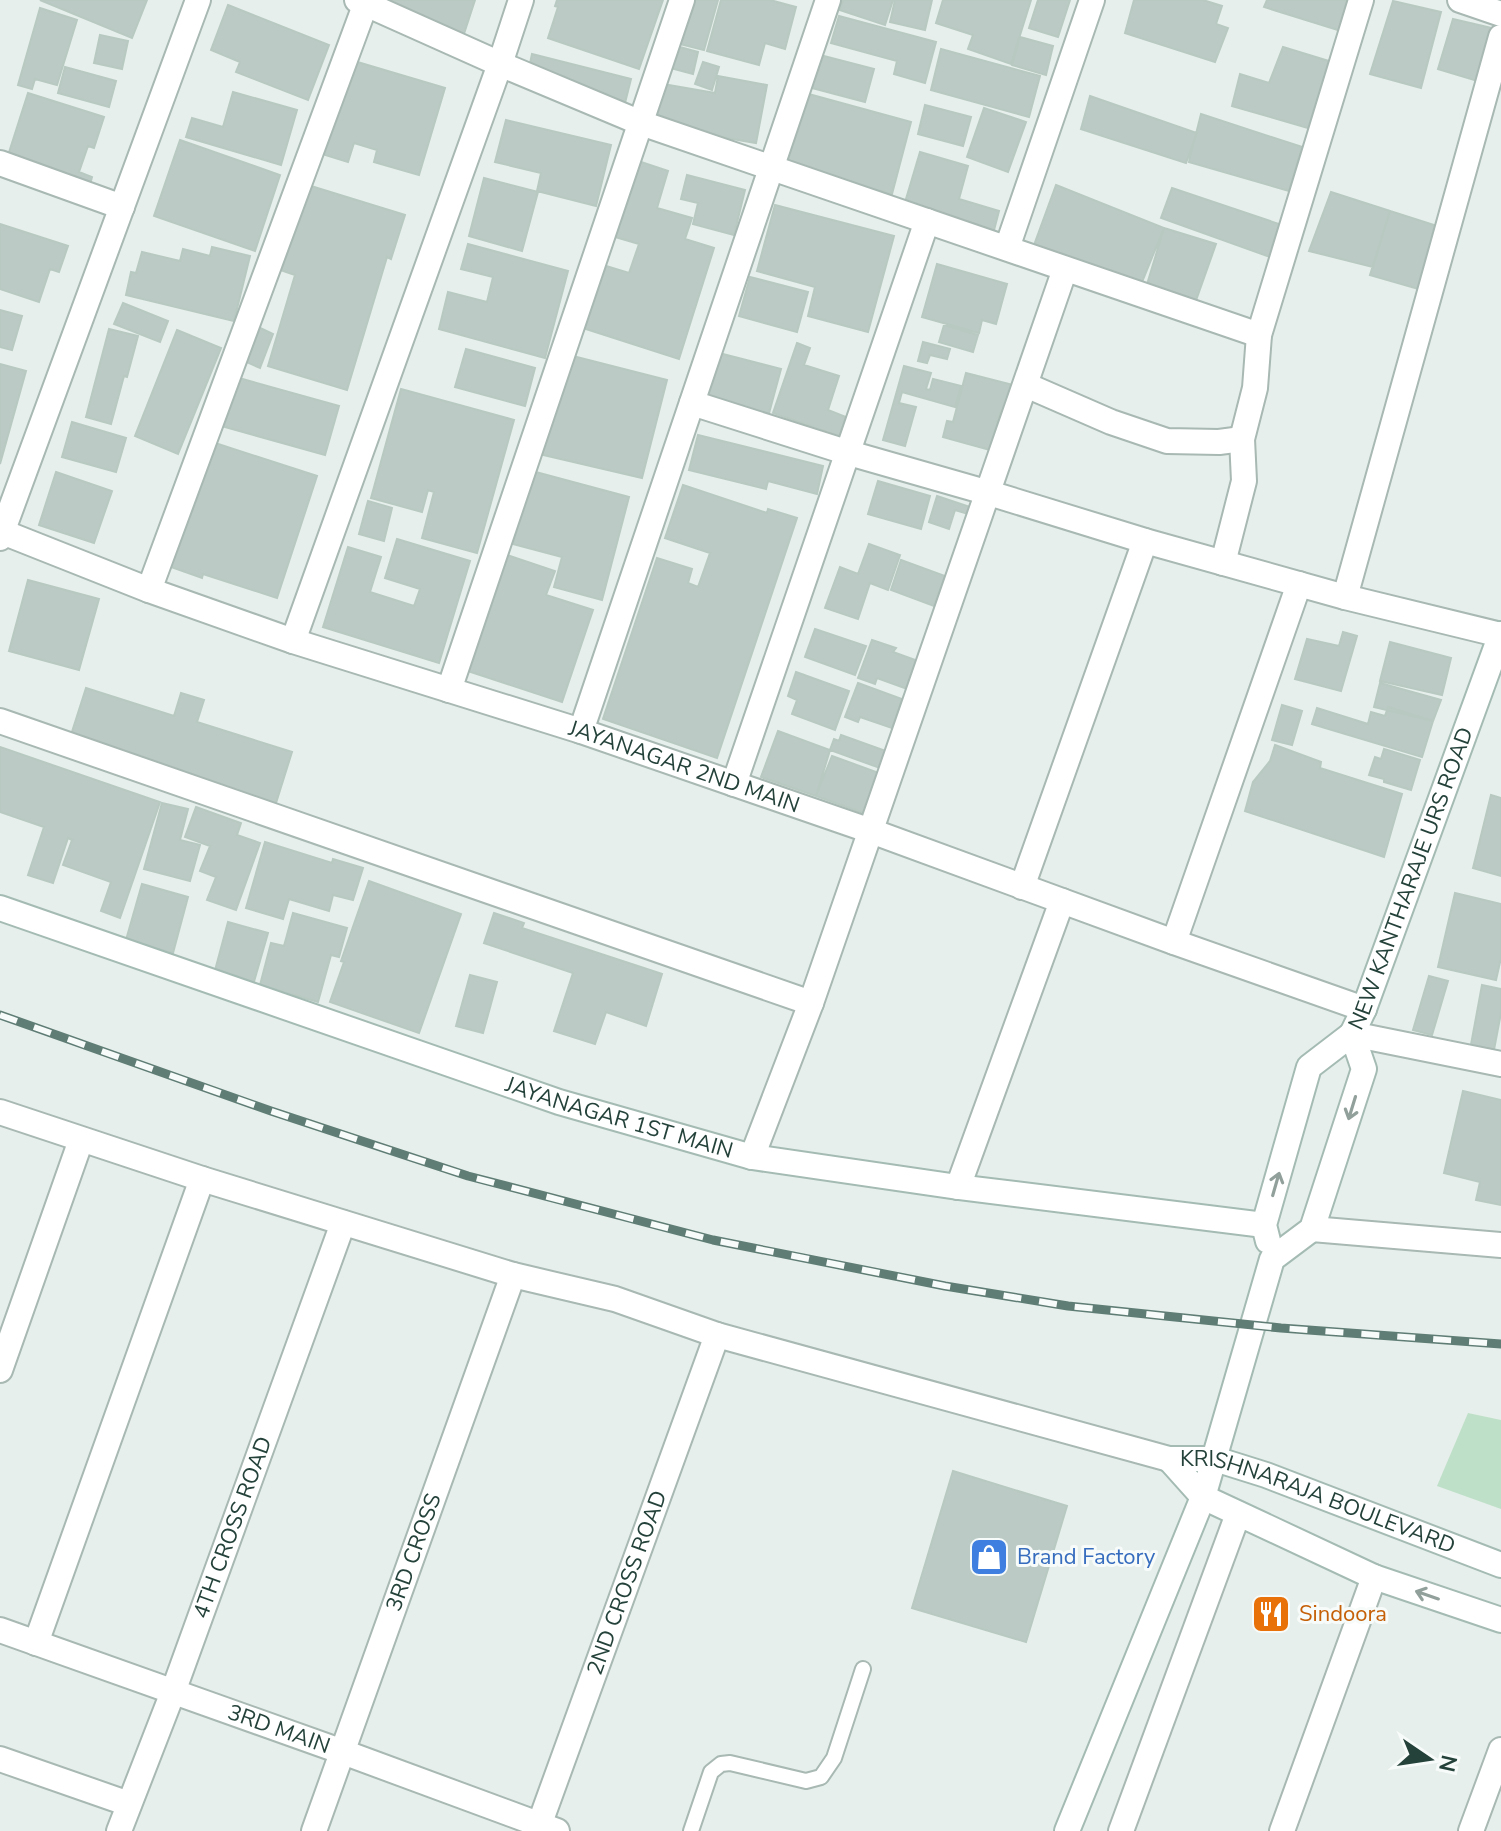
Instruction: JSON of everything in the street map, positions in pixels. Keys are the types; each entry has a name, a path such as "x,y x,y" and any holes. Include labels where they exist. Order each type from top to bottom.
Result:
{"street":[{"path":"1,534 198,0"},
{"path":"293,641 521,0"},
{"path":"449,690 682,0"},
{"path":"581,731 828,0"},
{"path":"1007,248 1092,0"},
{"path":"1223,563 1244,481 1242,439 1255,388 1259,335 1361,0"},
{"path":"1460,0 1501,14"},
{"path":"149,590 363,1 500,64 641,123 1259,335"},
{"path":"1345,597 1501,37"},
{"path":"0,163 122,207"},
{"path":"734,784 927,221"},
{"path":"752,1157 811,1003 1065,269"},
{"path":"1026,385 1111,422 1167,441 1242,439"},
{"path":"692,403 1145,541 1345,597 1501,635"},
{"name":"JAYANAGAR 2ND MAIN","path":"1,534 293,641 581,731 871,831 1364,1009"},
{"path":"1022,887 1145,541"},
{"path":"1174,942 1299,584"},
{"name":"NEW KANTHARAJE URS ROAD","path":"1312,1229 1364,1069 1352,1034 1364,1009 1501,635"},
{"path":"0,721 811,1003"},
{"path":"958,1187 1062,901"},
{"name":"JAYANAGAR 1ST MAIN","path":"0,908 559,1102 752,1157 958,1187 1264,1225"},
{"path":"1067,1831 1203,1497 1272,1259 1264,1225 1309,1067 1352,1034 1501,1064"},
{"path":"0,1112 202,1179 513,1275 615,1299 717,1335 1169,1459"},
{"path":"0,1370 81,1140"},
{"path":"36,1643 202,1179"},
{"name":"4TH CROSS ROAD","path":"119,1831 173,1692 343,1223"},
{"path":"1272,1259 1312,1229 1501,1245"},
{"name":"3RD CROSS","path":"314,1831 513,1275"},
{"name":"2ND CROSS ROAD","path":"544,1829 717,1335"},
{"name":"KRISHNARAJA BOULEVARD","path":"1169,1459 1215,1459 1266,1475 1501,1565"},
{"name":"KRISHNARAJA BOULEVARD","path":"1169,1459 1203,1497 1238,1514 1374,1577 1501,1620"},
{"path":"1121,1831 1238,1514"},
{"path":"1282,1831 1374,1577"},
{"name":"3RD MAIN","path":"0,1630 343,1752 544,1829"},
{"path":"1471,1831 1501,1750"},
{"path":"0,1759 129,1804"}],"lane":[{"path":"691,1831 711,1772 721,1764 730,1763 806,1781 821,1777 834,1758 863,1669"}],"green space":[{"path":"1468,1413 1501,1420 1501,1509 1437,1486"}],"building":[{"path":"40,0 147,0 132,38"},
{"path":"366,0 475,0 461,43"},
{"path":"557,0 663,0 639,69 548,38 558,7 555,6"},
{"path":"688,0 718,0 704,50 676,43"},
{"path":"721,0 770,0 796,7 785,49 765,43 759,65 707,51"},
{"path":"843,0 893,0 885,25 840,10"},
{"path":"895,0 932,0 925,30 890,22"},
{"path":"943,0 1031,0 1011,64 968,49 973,35 936,23"},
{"path":"1038,0 1070,0 1058,37 1029,28"},
{"path":"1134,0 1203,0 1222,6 1216,24 1228,28 1215,62 1125,33"},
{"path":"1267,0 1351,0 1341,31 1264,7"},
{"path":"1393,1 1441,12 1421,88 1370,74"},
{"path":"228,5 329,45 308,100 236,72 240,62 211,50"},
{"path":"40,8 77,20 57,85 35,79 32,89 18,85"},
{"path":"839,16 936,42 925,83 894,74 897,61 831,43"},
{"path":"1453,19 1496,29 1481,82 1438,69"},
{"path":"100,35 128,41 122,69 94,63"},
{"path":"1020,37 1053,46 1046,75 1012,65"},
{"path":"669,44 698,52 693,74 663,66"},
{"path":"1283,47 1332,62 1308,128 1232,106 1240,74 1269,83"},
{"path":"941,49 1040,76 1029,117 931,90"},
{"path":"532,54 631,79 624,107 526,82"},
{"path":"820,55 874,69 865,102 812,88"},
{"path":"344,58 445,88 419,175 374,162 377,150 354,143 348,162 316,152"},
{"path":"703,62 719,67 712,90 695,84"},
{"path":"65,67 116,81 109,107 58,93"},
{"path":"718,76 767,85 756,143 644,124 651,82 715,93"},
{"path":"233,92 297,110 281,165 186,137 192,118 223,127"},
{"path":"28,93 104,117 94,148 88,146 79,172 92,177 86,198 3,171"},
{"path":"805,93 911,122 892,194 785,165"},
{"path":"1090,96 1197,133 1186,163 1081,129"},
{"path":"925,105 971,117 963,146 918,134"},
{"path":"984,108 1026,122 1008,172 967,157"},
{"path":"1201,114 1302,147 1289,191 1189,162"},
{"path":"506,120 611,145 596,206 537,191 541,173 495,162"},
{"path":"180,140 280,175 255,251 154,216"},
{"path":"920,152 968,166 959,199 999,211 993,234 903,209"},
{"path":"635,160 668,171 657,208 692,218 685,239 714,248 679,359 583,328 603,265 629,273 639,244 612,236"},
{"path":"687,175 745,190 734,235 693,224 698,203 681,199"},
{"path":"484,178 538,192 522,251 469,236"},
{"path":"298,182 405,215 391,259 387,257 347,390 268,366 295,275 272,267"},
{"path":"1056,185 1164,228 1140,287 1033,248"},
{"path":"1172,188 1282,225 1270,257 1161,218"},
{"path":"1331,192 1390,211 1373,267 1309,251"},
{"path":"775,205 894,236 868,332 808,316 815,287 757,271"},
{"path":"1390,211 1440,227 1422,290 1370,275"},
{"path":"0,224 68,246 59,272 50,269 39,302 0,289"},
{"path":"1164,228 1216,244 1194,306 1145,291"},
{"path":"468,244 568,271 545,358 439,329 448,292 487,302 493,277 461,269"},
{"path":"212,247 250,256 234,321 126,295 131,272 136,273 142,252 180,261 183,249 210,256"},
{"path":"937,264 1007,284 996,324 982,320 979,333 922,317"},
{"path":"750,277 808,292 797,332 739,316"},
{"path":"123,303 168,321 160,342 114,324"},
{"path":"0,310 22,316 12,350 0,347"},
{"path":"944,325 978,335 973,352 939,342"},
{"path":"256,326 273,334 260,368 242,360"},
{"path":"109,329 138,336 111,424 86,417"},
{"path":"177,330 221,348 178,454 135,436"},
{"path":"923,342 950,349 947,359 930,355 927,363 918,361"},
{"path":"797,343 810,348 804,365 839,376 828,410 846,417 839,436 773,413"},
{"path":"466,349 535,368 525,406 455,387"},
{"path":"719,353 781,369 768,417 706,401"},
{"path":"565,354 667,380 642,478 539,454"},
{"path":"0,364 26,371 0,464"},
{"path":"904,366 931,373 926,389 930,390 933,379 961,386 955,407 902,392 899,403 916,407 905,446 883,440"},
{"path":"966,373 1017,386 1009,415 1000,413 990,450 943,437 947,421 953,422"},
{"path":"232,376 339,406 325,455 218,425"},
{"path":"401,389 514,420 477,553 422,538 434,492 428,490 422,512 371,498"},
{"path":"72,422 126,438 116,472 62,457"},
{"path":"698,435 823,466 817,494 768,481 766,489 689,470"},
{"path":"212,442 317,476 277,598 168,566"},
{"path":"532,471 629,497 602,600 554,587 562,557 513,544"},
{"path":"56,472 112,491 94,543 39,525"},
{"path":"878,481 930,496 921,529 868,514"},
{"path":"683,485 767,513 768,509 797,518 717,758 603,719 657,558 692,569 688,583 698,587 710,553 665,538"},
{"path":"937,496 976,509 968,514 955,510 949,529 929,522"},
{"path":"368,501 392,508 384,541 359,534"},
{"path":"397,539 470,561 439,663 323,627 348,547 381,557 370,592 414,606 420,589 385,578"},
{"path":"869,544 900,555 888,590 870,583 858,619 825,608 840,567 858,574"},
{"path":"504,554 555,571 546,595 593,610 562,702 465,670"},
{"path":"901,560 945,576 934,606 891,590"},
{"path":"28,580 99,599 79,670 9,651"},
{"path":"815,629 866,646 855,675 805,657"},
{"path":"1343,632 1357,636 1341,691 1295,679 1307,639 1339,646"},
{"path":"872,640 896,648 893,652 921,662 910,690 877,678 875,684 858,678"},
{"path":"1390,642 1451,658 1442,695 1380,681"},
{"path":"796,672 849,691 835,730 792,714 797,700 788,696"},
{"path":"858,683 902,699 892,728 860,717 858,722 845,717"},
{"path":"1380,683 1441,700 1433,721 1374,707"},
{"path":"86,688 174,716 181,693 204,700 197,722 292,752 276,803 70,738"},
{"path":"1282,705 1302,711 1292,745 1272,740"},
{"path":"1388,707 1433,721 1422,757 1312,724 1317,708 1368,724 1371,712 1385,716"},
{"path":"778,731 830,750 816,796 761,777"},
{"path":"841,735 886,751 880,768 830,750 834,739 839,741"},
{"path":"1275,745 1321,762 1320,768 1402,794 1384,857 1245,811 1253,782 1270,761"},
{"path":"0,747 160,802 120,918 101,911 111,882 63,865 72,840 68,838 53,883 28,875 44,827 0,812"},
{"path":"1384,749 1420,760 1411,790 1369,775 1375,757 1381,759"},
{"path":"832,756 879,773 866,814 816,796"},
{"path":"1491,795 1501,798 1501,876 1473,868"},
{"path":"162,803 188,809 180,840 200,845 190,881 144,869"},
{"path":"196,807 241,823 237,835 260,843 236,910 207,900 216,877 200,871 210,846 185,837"},
{"path":"265,842 332,863 333,859 363,868 353,900 333,895 329,911 289,899 283,919 246,908"},
{"path":"369,881 461,914 419,1033 330,1002"},
{"path":"142,884 188,897 173,953 126,940"},
{"path":"1455,893 1501,904 1501,958 1496,980 1438,967"},
{"path":"293,913 347,928 339,957 331,955 318,1002 260,985 271,943 284,946"},
{"path":"494,913 524,923 522,928 662,974 646,1026 606,1012 595,1044 554,1031 573,973 484,943"},
{"path":"228,922 268,933 253,985 214,974"},
{"path":"470,975 497,982 483,1033 456,1026"},
{"path":"1429,976 1448,981 1432,1035 1413,1030"},
{"path":"1482,985 1501,989 1501,1013 1493,1055 1470,1050"},
{"path":"1463,1091 1501,1100 1501,1205 1476,1200 1480,1182 1444,1173"},
{"name":"Brand Factory","path":"953,1471 1067,1506 1026,1642 912,1608"}],"railway":[{"path":"0,1015 271,1111 468,1176 713,1240 945,1286 1068,1306 1281,1328 1501,1344"}],"place":[{"name":"Brand Factory","path":"989,1557"},
{"name":"Sindoora","path":"1271,1614"}]}
